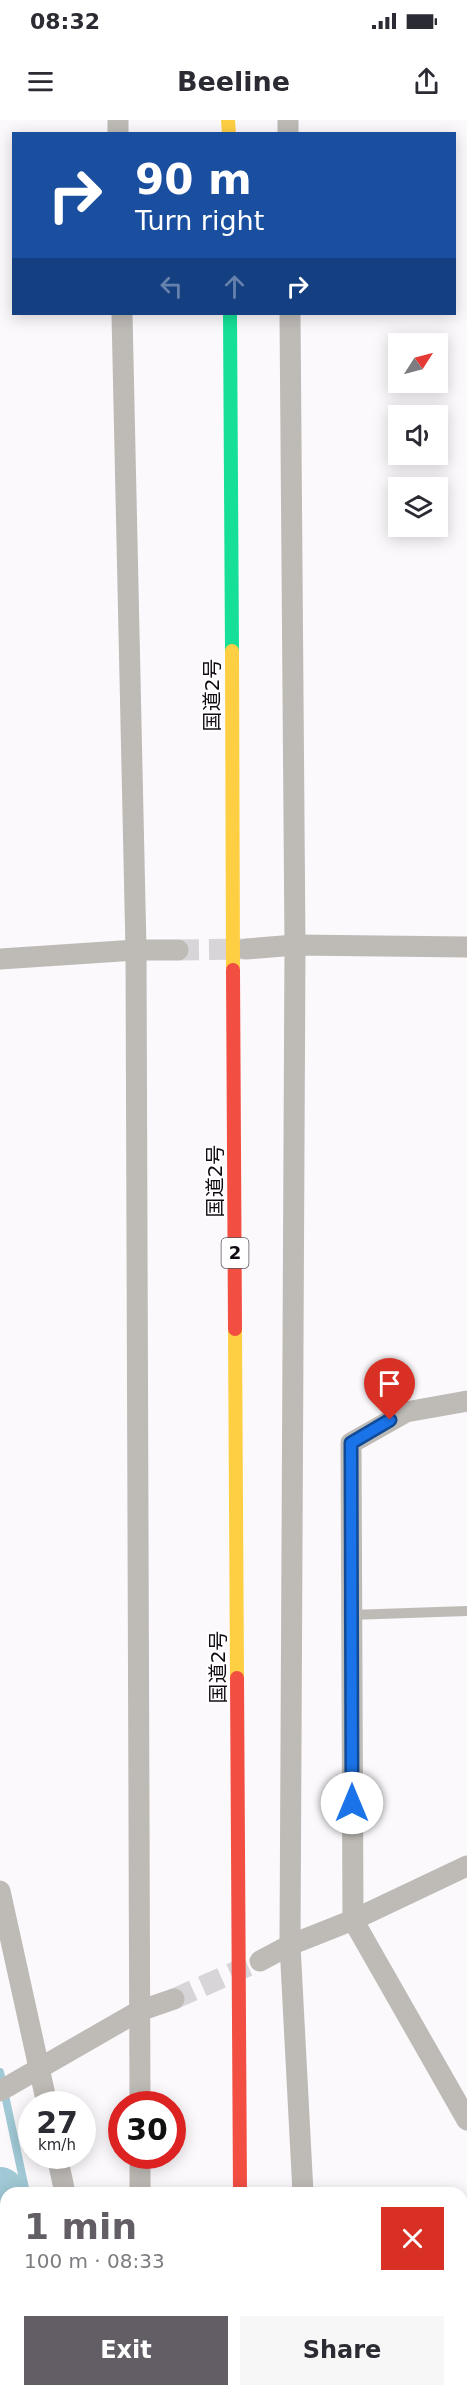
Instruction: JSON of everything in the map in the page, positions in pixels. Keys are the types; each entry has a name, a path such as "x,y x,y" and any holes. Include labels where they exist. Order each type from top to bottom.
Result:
{"highway":[{"name":"国道2号","path":"230,315 240,2187"}],"street":[{"path":"122,315 136,950 140,2091"},
{"path":"290,315 296,945 290,1945 303,2187"},
{"path":"246,949 296,945 467,947"},
{"path":"0,959 136,950 178,950"},
{"path":"467,1401 406,1412 351,1443 350,1616 353,1920 467,2120"},
{"path":"260,1961 290,1945 353,1920 467,1866"},
{"path":"0,1891 44,2091"},
{"path":"0,2091 139,2011 174,1999"},
{"path":"60,2169 64,2187"},
{"path":"140,2169 140,2187"}],"lane":[{"path":"350,1616 467,1611"}],"waterway":[{"path":"0,2072 25,2187"}],"tunnel":[{"path":"178,950 243,949"},
{"path":"174,1999 248,1966"}],"traffic: fast":[{"path":"230,315 232,651"}],"traffic: slow":[{"path":"228,120 229,132"},
{"path":"232,651 233,970"},
{"path":"235,1329 237,1678"}],"traffic: jam":[{"path":"233,970 235,1329"},
{"path":"237,1678 240,2187"}],"route":[{"path":"352,1803 351,1443 390,1420"}]}
